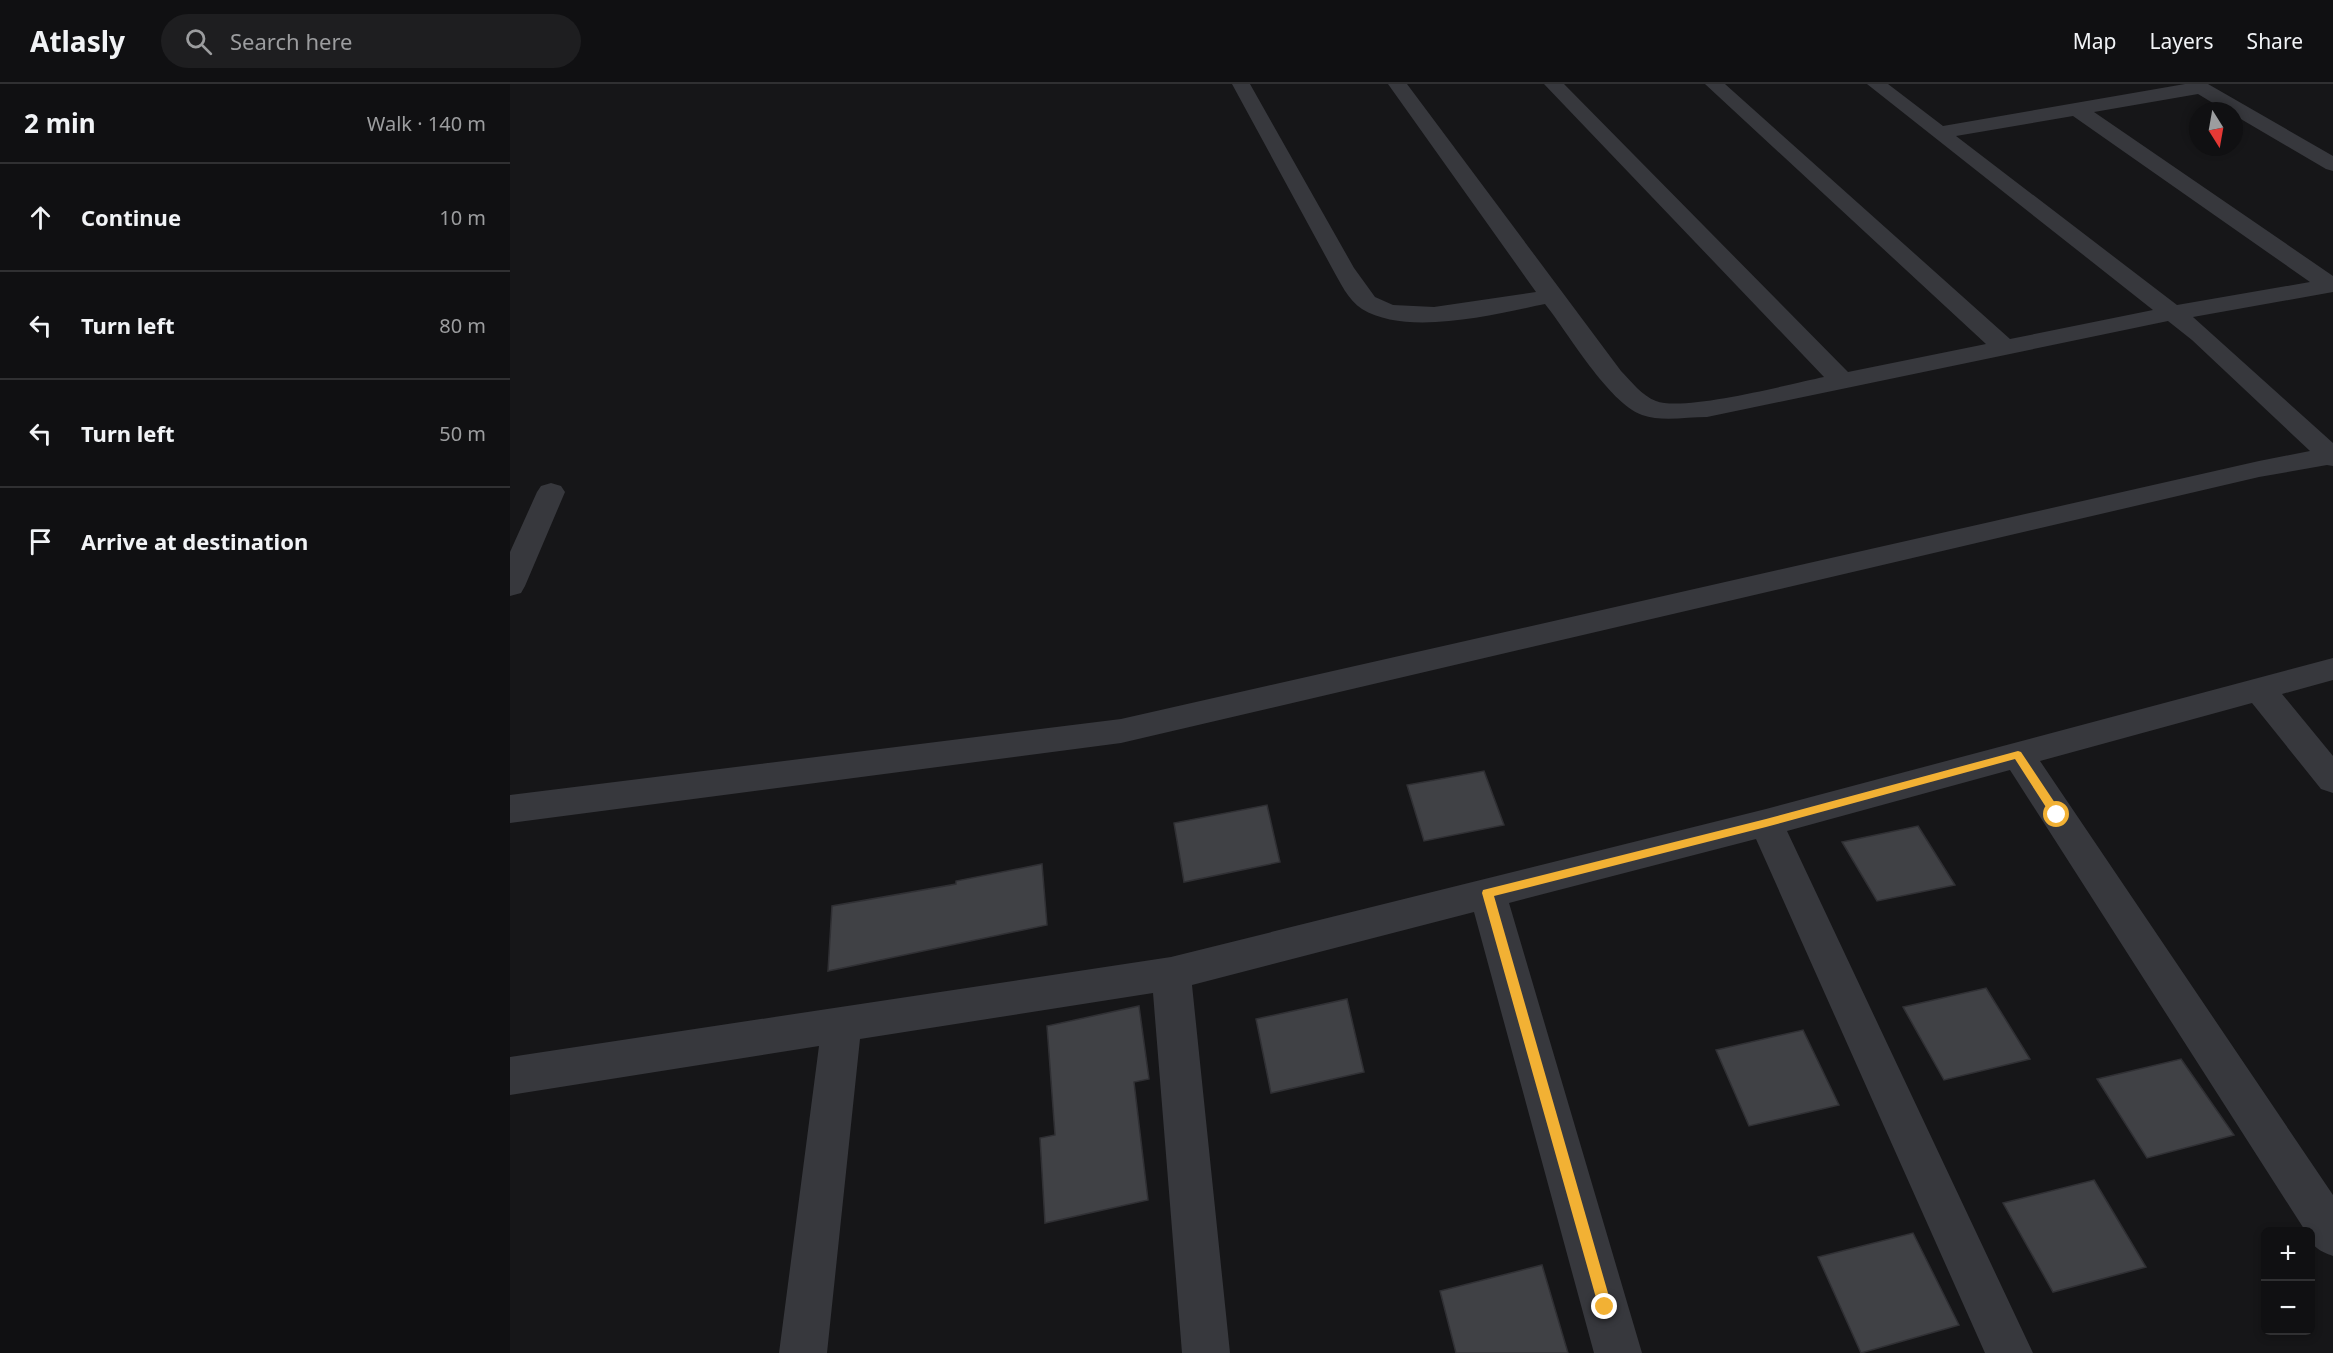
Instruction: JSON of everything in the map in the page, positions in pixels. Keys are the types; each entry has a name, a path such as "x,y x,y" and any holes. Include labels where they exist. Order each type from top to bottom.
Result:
{"street":[{"path":"1241,84 1343,268 1359,294 1372,305 1407,314 1432,314 1551,296"},
{"path":"1397,84 1600,361 1627,391 1650,409 1707,409 2173,313 2331,285"},
{"path":"1553,84 1843,382"},
{"path":"1714,84 2005,348"},
{"path":"1876,84 2201,335 2332,457"},
{"path":"1939,133 2198,86 2333,165"},
{"path":"2076,109 2331,285"},
{"path":"510,809 1121,731 2236,475 2332,457"},
{"path":"510,585 551,492"},
{"path":"510,1076 1171,974 1766,823 2333,669"},
{"path":"2259,689 2333,780"},
{"path":"2018,755 2333,1234"},
{"path":"1766,823 2008,1353"},
{"path":"1487,893 1618,1353"},
{"path":"1171,974 1206,1353"},
{"path":"803,1353 842,1024"}],"building":[{"path":"1484,771 1504,825 1424,841 1407,785"},
{"path":"1267,805 1280,862 1184,882 1174,823"},
{"path":"1918,826 1955,885 1877,901 1842,842"},
{"path":"1042,864 1047,925 828,971 832,906 956,884 956,881"},
{"path":"1986,988 2030,1059 1944,1080 1903,1007"},
{"path":"1347,999 1364,1072 1271,1093 1256,1019"},
{"path":"1139,1006 1149,1079 1134,1082 1148,1200 1045,1223 1040,1138 1055,1135 1047,1026"},
{"path":"1803,1030 1839,1105 1749,1126 1716,1050"},
{"path":"2181,1059 2234,1135 2147,1158 2097,1079"},
{"path":"2094,1180 2146,1267 2053,1292 2003,1203"},
{"path":"1913,1233 1959,1325 1861,1353 1818,1257"},
{"path":"1542,1265 1568,1353 1456,1353 1440,1291"}],"route":[{"path":"1605,1307 1487,893 1766,823 2018,755 2057,815"}]}
